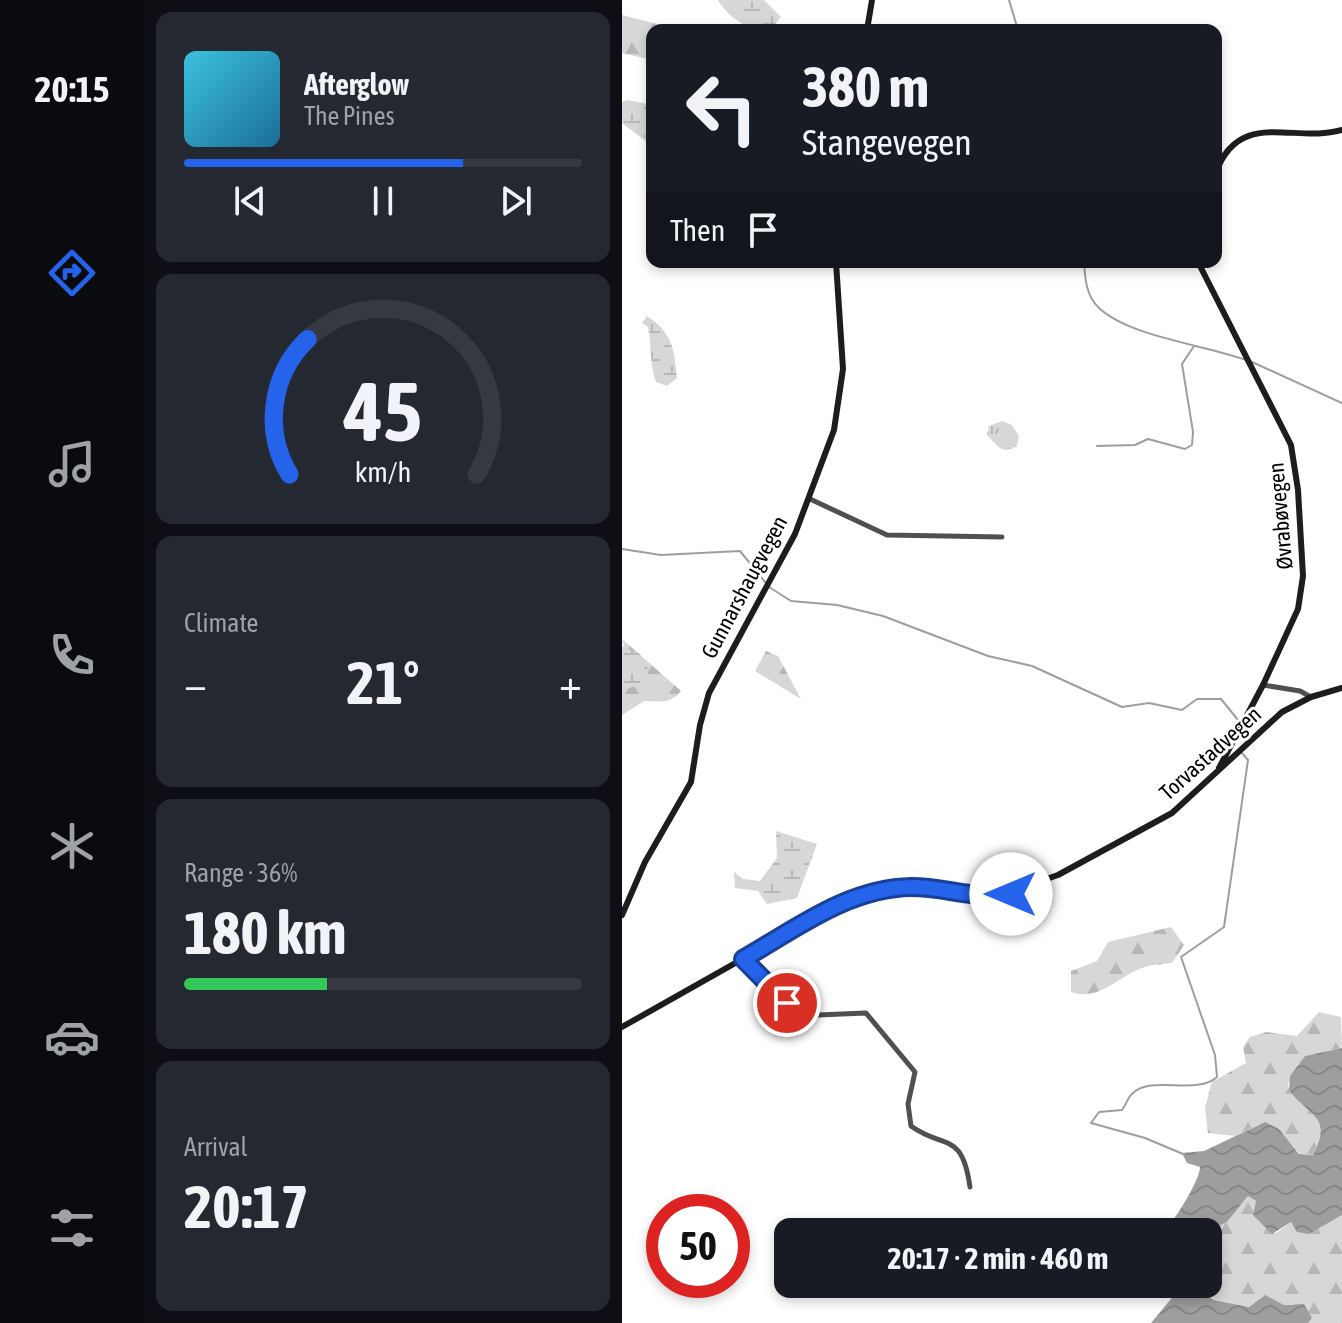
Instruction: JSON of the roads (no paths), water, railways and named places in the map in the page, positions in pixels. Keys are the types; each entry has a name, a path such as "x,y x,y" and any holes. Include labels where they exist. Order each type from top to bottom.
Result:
{"main road":[{"path":"868,24 872,0"},
{"path":"1222,163 1233,146 1256,133 1320,134 1342,130"},
{"name":"Gunnarshaugvegen","path":"622,915 639,874 691,782 700,725 717,675 789,545 810,499 834,430 842,385 836,268"},
{"name":"Øvrabøvegen","path":"1201,268 1288,440 1295,461 1302,594 1263,685 1218,769"},
{"name":"Torvastadvegen","path":"622,1027 863,893 926,887 993,896 1033,886 1159,821 1273,719 1311,697 1342,688"}],"street":[{"path":"810,499 887,535 1002,537"},
{"path":"1263,685 1300,691 1311,697"},
{"path":"743,959 795,1008 818,1015 866,1013 915,1072 908,1104 911,1126 937,1136 957,1149 970,1187"}],"water":[{"path":"1342,1048 1342,1215 1309,1234 1297,1232 1291,1222 1272,1234 1253,1215 1256,1201 1248,1196 1222,1224 1222,1218 1174,1218 1192,1189 1200,1167 1187,1163 1182,1153 1204,1151 1265,1122 1279,1129 1299,1154 1313,1155 1319,1142 1319,1124 1289,1090 1290,1076 1305,1056"},
{"path":"1265,1295 1284,1305 1304,1304 1312,1318 1308,1323 1151,1323 1172,1298 1211,1298 1249,1307"}],"waterway":[{"path":"1009,0 1016,24"},
{"path":"1085,268 1091,298 1113,318 1149,333 1246,360"},
{"path":"1097,446 1135,445 1148,439 1185,449 1192,445 1193,432 1182,364 1194,346"},
{"path":"1252,362 1342,403"},
{"path":"622,549 661,555 740,551 765,582"},
{"path":"769,587 791,601 837,605 883,616 988,656 1032,666 1122,707 1149,703 1182,710 1197,699 1221,699 1238,720 1238,726"},
{"path":"1183,1154 1145,1138 1091,1123 1099,1112 1122,1110 1131,1095 1140,1088 1198,1085 1217,1077 1215,1055 1181,957 1224,927 1248,760 1241,752"}]}
